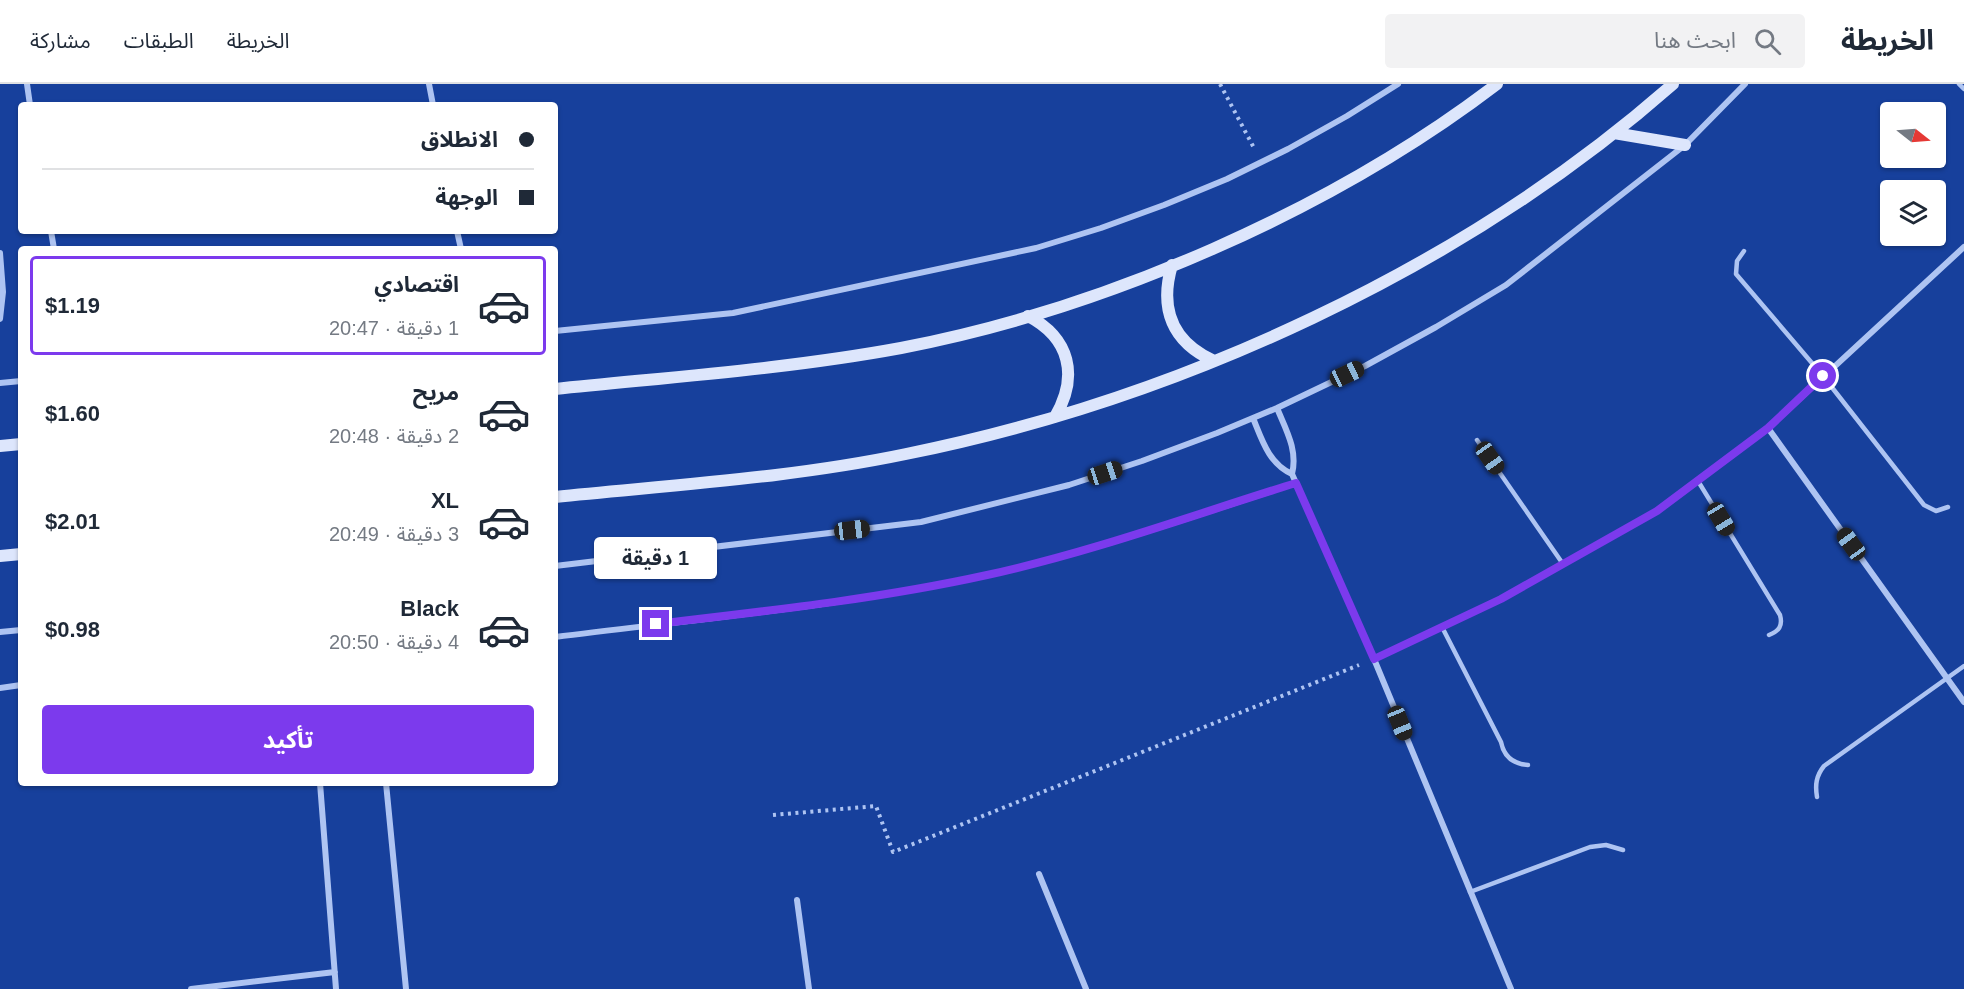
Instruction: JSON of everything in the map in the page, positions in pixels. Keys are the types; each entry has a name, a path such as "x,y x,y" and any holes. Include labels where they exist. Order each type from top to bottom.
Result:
{"street":[{"path":"27,84 30,102"},
{"path":"429,84 432,102"},
{"path":"558,331 733,313 1036,248 1164,205 1261,162 1347,116 1398,84"},
{"path":"558,389 821,362 904,347 985,328 1065,305 1172,266 1288,213 1426,134 1497,84"},
{"path":"558,497 831,468 981,438 1128,394 1214,361 1300,324 1395,276 1485,223 1573,164 1673,84"},
{"path":"558,566 921,522 1069,485 1142,461 1253,418 1365,366 1506,285 1685,145 1744,84"},
{"path":"1614,133 1685,145"},
{"path":"1374,659 1501,599 1657,511 1768,428 1964,246"},
{"path":"0,253 3,292 0,319"},
{"path":"1172,266 1167,282 1166,300 1170,317 1177,332 1187,345 1214,361"},
{"path":"1028,316 1041,323 1052,333 1066,359 1067,390 1055,417"},
{"path":"0,383 18,381"},
{"path":"1277,408 1293,447 1292,474 1374,659 1511,989"},
{"path":"1253,418 1272,459 1292,474"},
{"path":"1768,428 1964,702"},
{"path":"0,446 18,444"},
{"path":"558,637 873,597 988,575 1095,548 1296,483"},
{"path":"0,556 18,554"},
{"path":"0,632 18,630"},
{"path":"0,688 18,686"},
{"path":"320,786 336,989"},
{"path":"386,786 406,989"},
{"path":"1039,874 1086,989"},
{"path":"797,900 809,989"},
{"path":"191,989 334,972"}],"lane":[{"path":"1959,84 1964,89"},
{"path":"1744,251 1737,261 1736,274 1823,376 1924,505 1936,511 1948,507"},
{"path":"1477,440 1563,564"},
{"path":"1698,481 1780,615 1780,628 1769,635"},
{"path":"1442,627 1501,742 1502,749 1511,760 1528,765"},
{"path":"1817,797 1815,787 1817,777 1824,766 1964,666"},
{"path":"1470,892 1590,847 1606,844 1623,850"}],"path":[{"path":"1220,84 1261,162"},
{"path":"773,815 876,806 893,852 1374,659"}],"route":[{"path":"656,624 778,611 873,597 988,575 1095,548 1296,483 1374,659 1501,599 1657,511 1768,428 1823,376"}]}
